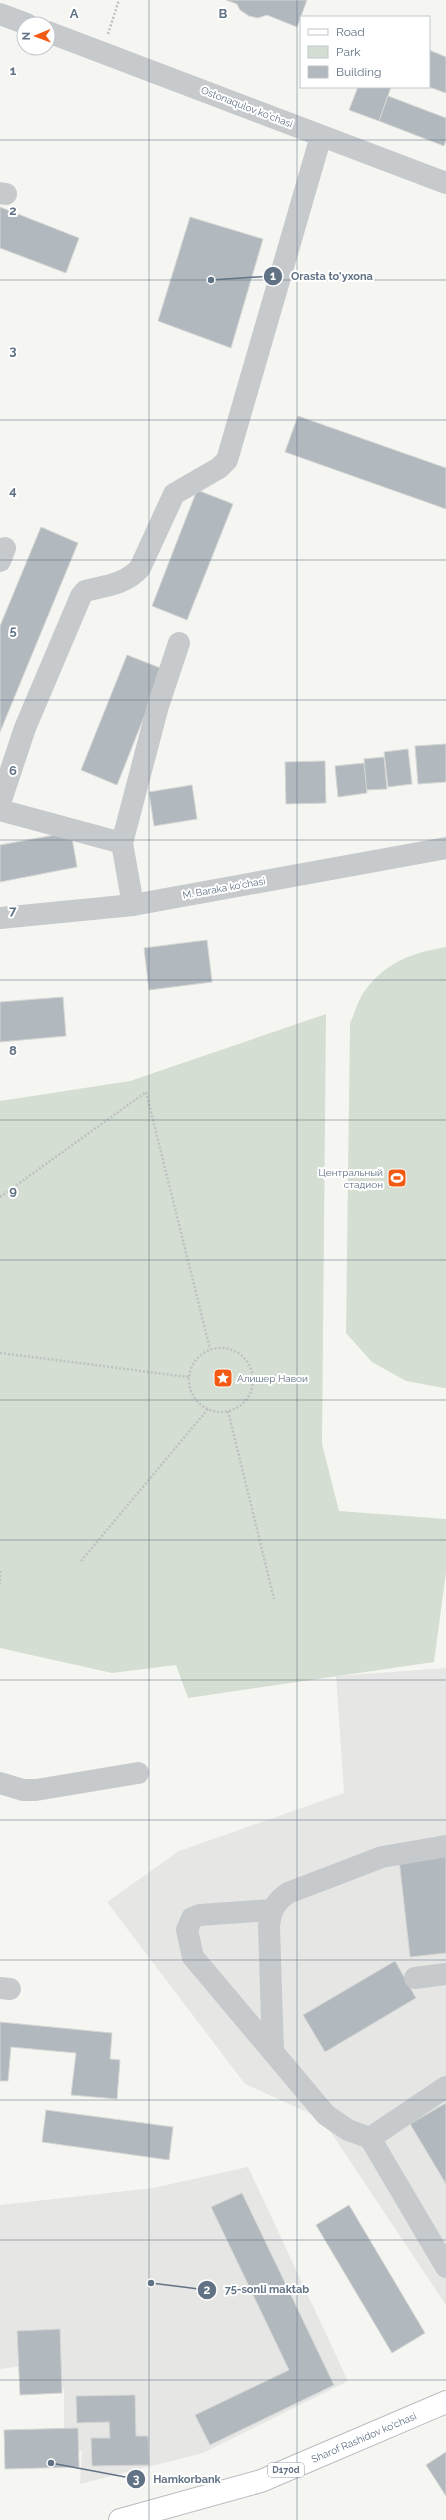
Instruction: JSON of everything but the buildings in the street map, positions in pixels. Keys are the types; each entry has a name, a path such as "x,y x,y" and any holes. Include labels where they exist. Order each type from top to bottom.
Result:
{"main road":[{"name":"Sharof Rashidov ko'chasi","path":"120,2520 261,2481 446,2402"}],"street":[{"path":"0,14 16,20"},
{"name":"Ostonaqulov ko'chasi","path":"56,35 446,183"},
{"path":"0,803 25,728 81,596 85,591 126,581 132,577 140,568 174,494 218,468 226,460 321,136"},
{"path":"133,905 122,843 158,706 179,642"},
{"path":"0,810 122,843"},
{"name":"M. Baraka ko'chasi","path":"0,918 133,905 446,848"},
{"path":"0,1784 23,1790 36,1790 138,1773"},
{"path":"273,2052 269,1926 271,1910 280,1898 288,1893 382,1857 446,1846"},
{"path":"271,1910 200,1915 192,1918 187,1930 193,1956 273,2052 335,2123 348,2130 370,2138 446,2267"},
{"path":"415,1978 446,1974"},
{"path":"370,2138 446,2087"}],"path":[{"path":"101,52 120,0"},
{"path":"0,1197 146,1092 210,1349"},
{"path":"225,1347 235,1350 247,1360 253,1374 250,1396 243,1404 228,1411 223,1412 208,1409 194,1398 189,1377 196,1358 210,1349 225,1347"},
{"path":"0,1353 189,1377"},
{"path":"81,1561 208,1409"},
{"path":"228,1411 274,1599"},
{"path":"0,1571 0,1584"}],"shaded area":[{"path":"446,1668 446,2305 322,2119 245,2084 107,1902 179,1851 344,1793 336,1676"},
{"path":"248,2167 348,2381 203,2453 80,2484 82,2451 64,2450 64,2388 55,2385 50,2362 0,2369 0,2205 153,2188"}],"green space":[{"name":"Центральный стадион","path":"446,947 446,1388 444,1388 406,1381 372,1362 346,1333 350,1023 362,995 381,973 400,960 422,952"},
{"path":"326,1014 322,1444 339,1511 446,1519 446,1572 434,1662 188,1698 176,1665 112,1673 0,1648 0,1101 130,1081"}],"place":[{"name":"Orasta to'yxona","path":"211,280"},
{"name":"Центральный стадион","path":"397,1178"},
{"name":"Алишер Навои","path":"223,1378"},
{"name":"75-sonli maktab","path":"151,2283"},
{"name":"Hamkorbank","path":"51,2463"}]}
